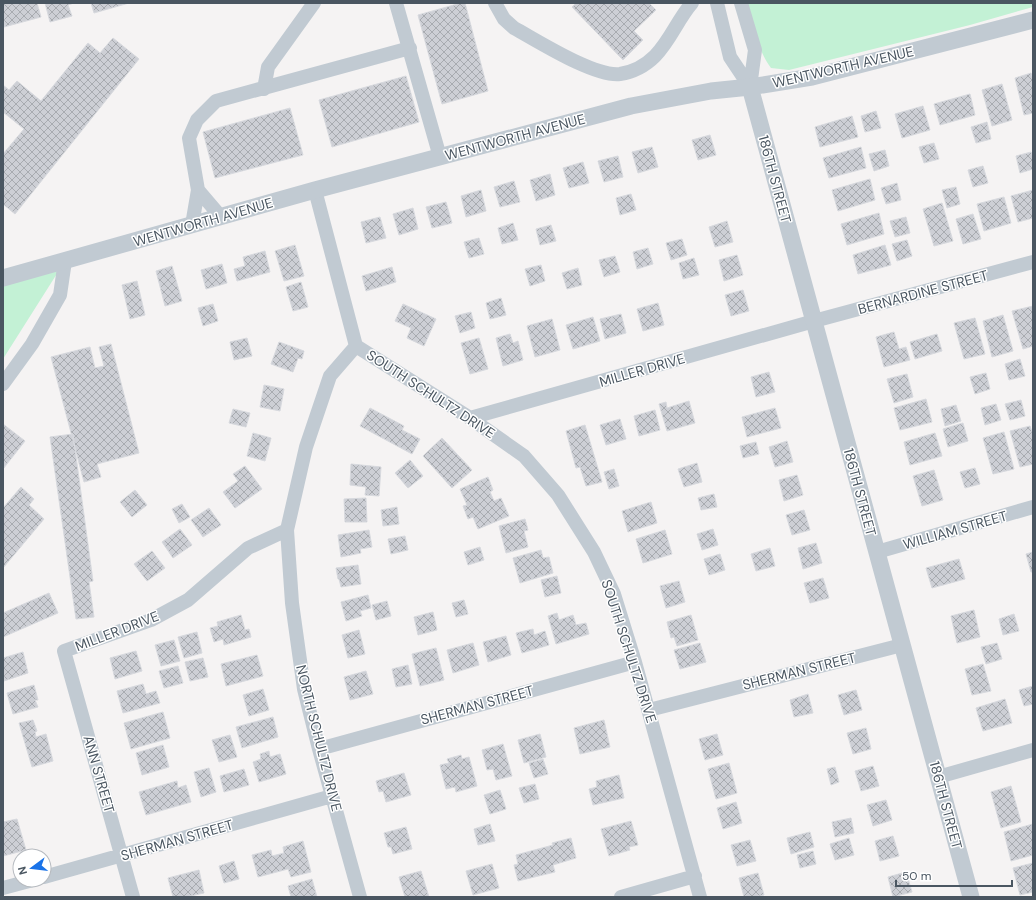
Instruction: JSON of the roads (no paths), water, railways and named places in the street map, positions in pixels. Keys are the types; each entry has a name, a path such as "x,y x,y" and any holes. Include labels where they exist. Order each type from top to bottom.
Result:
{"street":[{"path":"264,89 268,67 314,3"},
{"path":"396,3 440,157"},
{"path":"495,3 504,19 514,28 584,66 603,72 619,74 636,69 648,63 692,3"},
{"name":"186TH STREET","path":"717,3 730,57 750,87 971,897"},
{"name":"186TH STREET","path":"741,3 754,50 750,87"},
{"name":"WENTWORTH AVENUE","path":"3,278 315,190 631,106 711,91 750,87 812,77 1033,20"},
{"path":"192,225 198,190 189,138 197,120 216,101 410,48"},
{"path":"198,190 221,217"},
{"path":"315,190 356,346"},
{"path":"3,384 32,344 60,295 65,261"},
{"name":"BERNARDINE STREET","path":"814,321 1033,262"},
{"name":"MILLER DRIVE","path":"470,418 814,321"},
{"name":"SOUTH SCHULTZ DRIVE","path":"356,346 470,418 524,456 558,495 594,552 614,594 635,662 700,897"},
{"name":"NORTH SCHULTZ DRIVE","path":"356,346 330,376 306,447 287,530 292,604 304,689 360,897"},
{"name":"WILLIAM STREET","path":"877,552 1033,507"},
{"name":"MILLER DRIVE","path":"64,651 151,620 188,600 248,548 287,530"},
{"name":"SHERMAN STREET","path":"649,710 902,645"},
{"name":"ANN STREET","path":"64,651 133,897"},
{"name":"SHERMAN STREET","path":"319,749 635,662"},
{"path":"938,777 1033,750"},
{"name":"SHERMAN STREET","path":"52,875 332,796"},
{"path":"621,897 695,876"}]}
